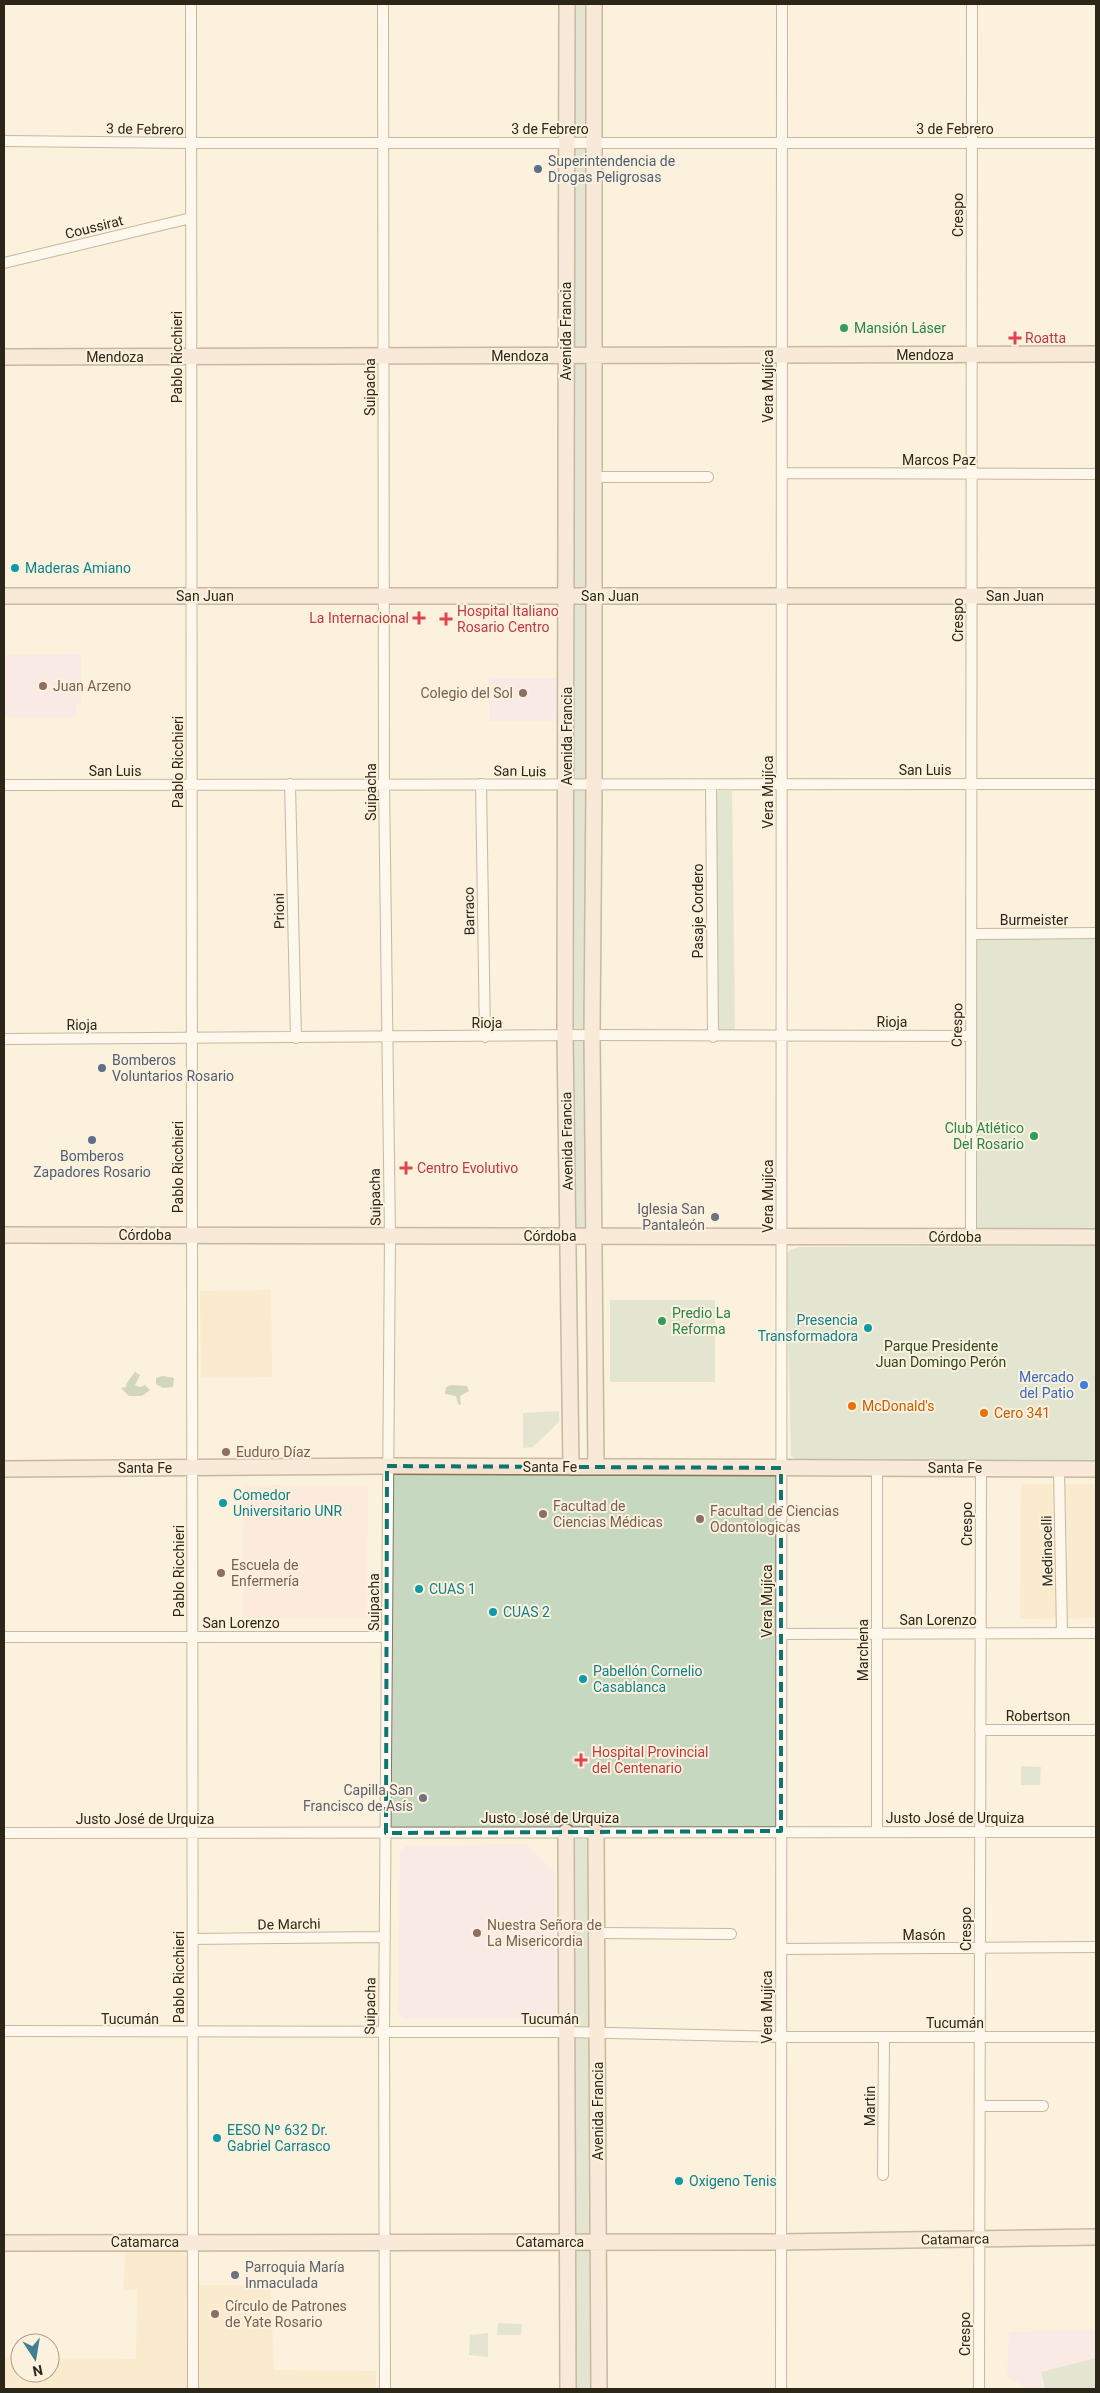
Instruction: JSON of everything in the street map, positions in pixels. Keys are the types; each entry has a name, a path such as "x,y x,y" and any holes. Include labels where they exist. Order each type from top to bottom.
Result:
{"main road":[{"name":"Avenida Francia","path":"567,4 567,785 565,1036 571,1467"},
{"name":"Avenida Francia","path":"594,4 594,785 592,1036 596,1467"},
{"name":"Mendoza","path":"4,357 1096,354"},
{"name":"San Juan","path":"4,596 1096,596"},
{"name":"Córdoba","path":"4,1235 1096,1237"},
{"name":"Santa Fe","path":"4,1469 387,1466 1096,1469"},
{"path":"566,1832 568,2389"},
{"name":"Avenida Francia","path":"596,1832 599,2389"},
{"name":"Catamarca","path":"4,2243 781,2242 1096,2237"}],"street":[{"name":"Pablo Ricchieri","path":"190,4 193,2389"},
{"name":"Suipacha","path":"383,4 384,783 390,1236 384,2032 385,2389"},
{"name":"Vera Mujíca","path":"781,2389 782,4"},
{"name":"Crespo","path":"971,1236 973,934 971,784 972,4"},
{"name":"3 de Febrero","path":"4,141 191,143 1096,143"},
{"name":"Coussirat","path":"4,263 191,218"},
{"name":"Marcos Paz","path":"782,473 1096,474"},
{"path":"594,477 708,477"},
{"name":"San Luis","path":"4,785 384,783 567,785 1096,784"},
{"name":"Prioni","path":"290,784 296,1038"},
{"name":"Barraco","path":"481,784 485,1036"},
{"name":"Pasaje Cordero","path":"711,785 713,1037"},
{"name":"Burmeister","path":"973,934 1096,933"},
{"name":"Rioja","path":"4,1039 485,1036 971,1036"},
{"name":"Marchena","path":"877,1468 878,1832"},
{"name":"Crespo","path":"979,2389 981,1468"},
{"name":"Medinacelli","path":"1059,1469 1062,1633"},
{"name":"San Lorenzo","path":"781,1634 1096,1633"},
{"name":"San Lorenzo","path":"4,1637 387,1637"},
{"name":"Robertson","path":"980,1730 1096,1730"},
{"name":"Justo José de Urquiza","path":"4,1833 1096,1832"},
{"path":"597,1933 731,1934"},
{"name":"De Marchi","path":"193,1940 385,1936"},
{"name":"Masón","path":"781,1949 1096,1947"},
{"name":"Tucumán","path":"4,2032 566,2032 781,2037 1096,2037"},
{"name":"Martin","path":"884,2037 884,2175"},
{"path":"980,2106 1042,2106"}],"highlighted area":[{"path":"387,1466 781,1468 781,1831 386,1833"}],"shaded area":[{"name":"Juan Arzeno","path":"81,654 81,703 76,703 76,717 4,717 4,655"},
{"name":"Colegio del Sol","path":"489,678 558,678 558,721 489,721"},
{"path":"271,1290 272,1377 201,1378 200,1291"},
{"path":"1021,1484 1096,1484 1096,1618 1020,1619"},
{"path":"244,1485 368,1485 367,1619 243,1619"},
{"name":"Nuestra Señora de La Misericordia","path":"526,1844 554,1872 556,2012 549,2019 405,2019 398,2013 400,1851 406,1846"},
{"path":"182,2250 201,2285 262,2285 270,2280 274,2370 376,2371 376,2389 4,2389 4,2357 10,2357 10,2383 60,2383 60,2358 136,2359 137,2290 123,2290 126,2251"},
{"path":"1096,2330 1096,2358 1041,2372 1045,2388 1028,2389 1007,2376 1009,2332"}],"green space":[{"path":"567,4 594,4 594,1236 569,1236"},
{"path":"715,791 732,791 735,1030 718,1030"},
{"name":"Club Atlético Del Rosario","path":"1096,933 1096,1237 971,1237 973,934"},
{"name":"Parque Presidente Juan Domingo Perón","path":"1096,1246 1096,1463 799,1462 791,1456 786,1256 790,1250 799,1247"},
{"name":"Predio La Reforma","path":"610,1300 715,1300 715,1382 610,1382"},
{"path":"135,1372 140,1375 135,1385 140,1387 145,1385 150,1390 142,1396 129,1396 121,1388 126,1387 126,1384"},
{"path":"163,1376 174,1378 173,1387 163,1388 156,1384 156,1378"},
{"path":"451,1385 467,1386 469,1391 460,1396 461,1405 458,1404 456,1396 445,1394 446,1387"},
{"path":"559,1411 559,1422 533,1447 523,1448 523,1413"},
{"path":"387,1466 781,1468 781,1831 596,1832 599,2389 568,2389 566,1832 386,1833"},
{"path":"1021,1766 1041,1767 1040,1785 1021,1785"},
{"path":"498,2323 522,2324 521,2335 497,2335"},
{"path":"488,2333 488,2357 469,2355 470,2335"},
{"path":"1096,2358 1096,2389 1039,2389 1045,2388 1041,2372"}],"place":[{"name":"Superintendencia de Drogas Peligrosas","path":"538,169"},
{"name":"Mansión Láser","path":"844,328"},
{"name":"Roatta","path":"1015,338"},
{"name":"Maderas Amiano","path":"15,568"},
{"name":"La Internacional","path":"419,618"},
{"name":"Hospital Italiano Rosario Centro","path":"446,619"},
{"name":"Juan Arzeno","path":"43,686"},
{"name":"Colegio del Sol","path":"523,693"},
{"name":"Bomberos Voluntarios Rosario","path":"102,1068"},
{"name":"Club Atlético Del Rosario","path":"1034,1136"},
{"name":"Bomberos Zapadores Rosario","path":"92,1140"},
{"name":"Centro Evolutivo","path":"406,1168"},
{"name":"Iglesia San Pantaleón","path":"715,1217"},
{"name":"Predio La Reforma","path":"662,1321"},
{"name":"Presencia Transformadora","path":"868,1328"},
{"name":"Mercado del Patio","path":"1084,1385"},
{"name":"McDonald's","path":"852,1406"},
{"name":"Cero 341","path":"984,1413"},
{"name":"Euduro Díaz","path":"226,1452"},
{"name":"Comedor Universitario UNR","path":"223,1503"},
{"name":"Facultad de Ciencias Médicas","path":"543,1514"},
{"name":"Facultad de Ciencias Odontologicas","path":"700,1519"},
{"name":"Escuela de Enfermería","path":"221,1573"},
{"name":"CUAS 1","path":"419,1589"},
{"name":"CUAS 2","path":"493,1612"},
{"name":"Pabellón Cornelio Casablanca","path":"583,1679"},
{"name":"Hospital Provincial del Centenario","path":"581,1760"},
{"name":"Capilla San Francisco de Asís","path":"423,1798"},
{"name":"Nuestra Señora de La Misericordia","path":"477,1933"},
{"name":"EESO Nº 632 Dr. Gabriel Carrasco","path":"217,2138"},
{"name":"Oxigeno Tenis","path":"679,2181"},
{"name":"Parroquia María Inmaculada","path":"235,2275"},
{"name":"Círculo de Patrones de Yate Rosario","path":"215,2314"}]}
